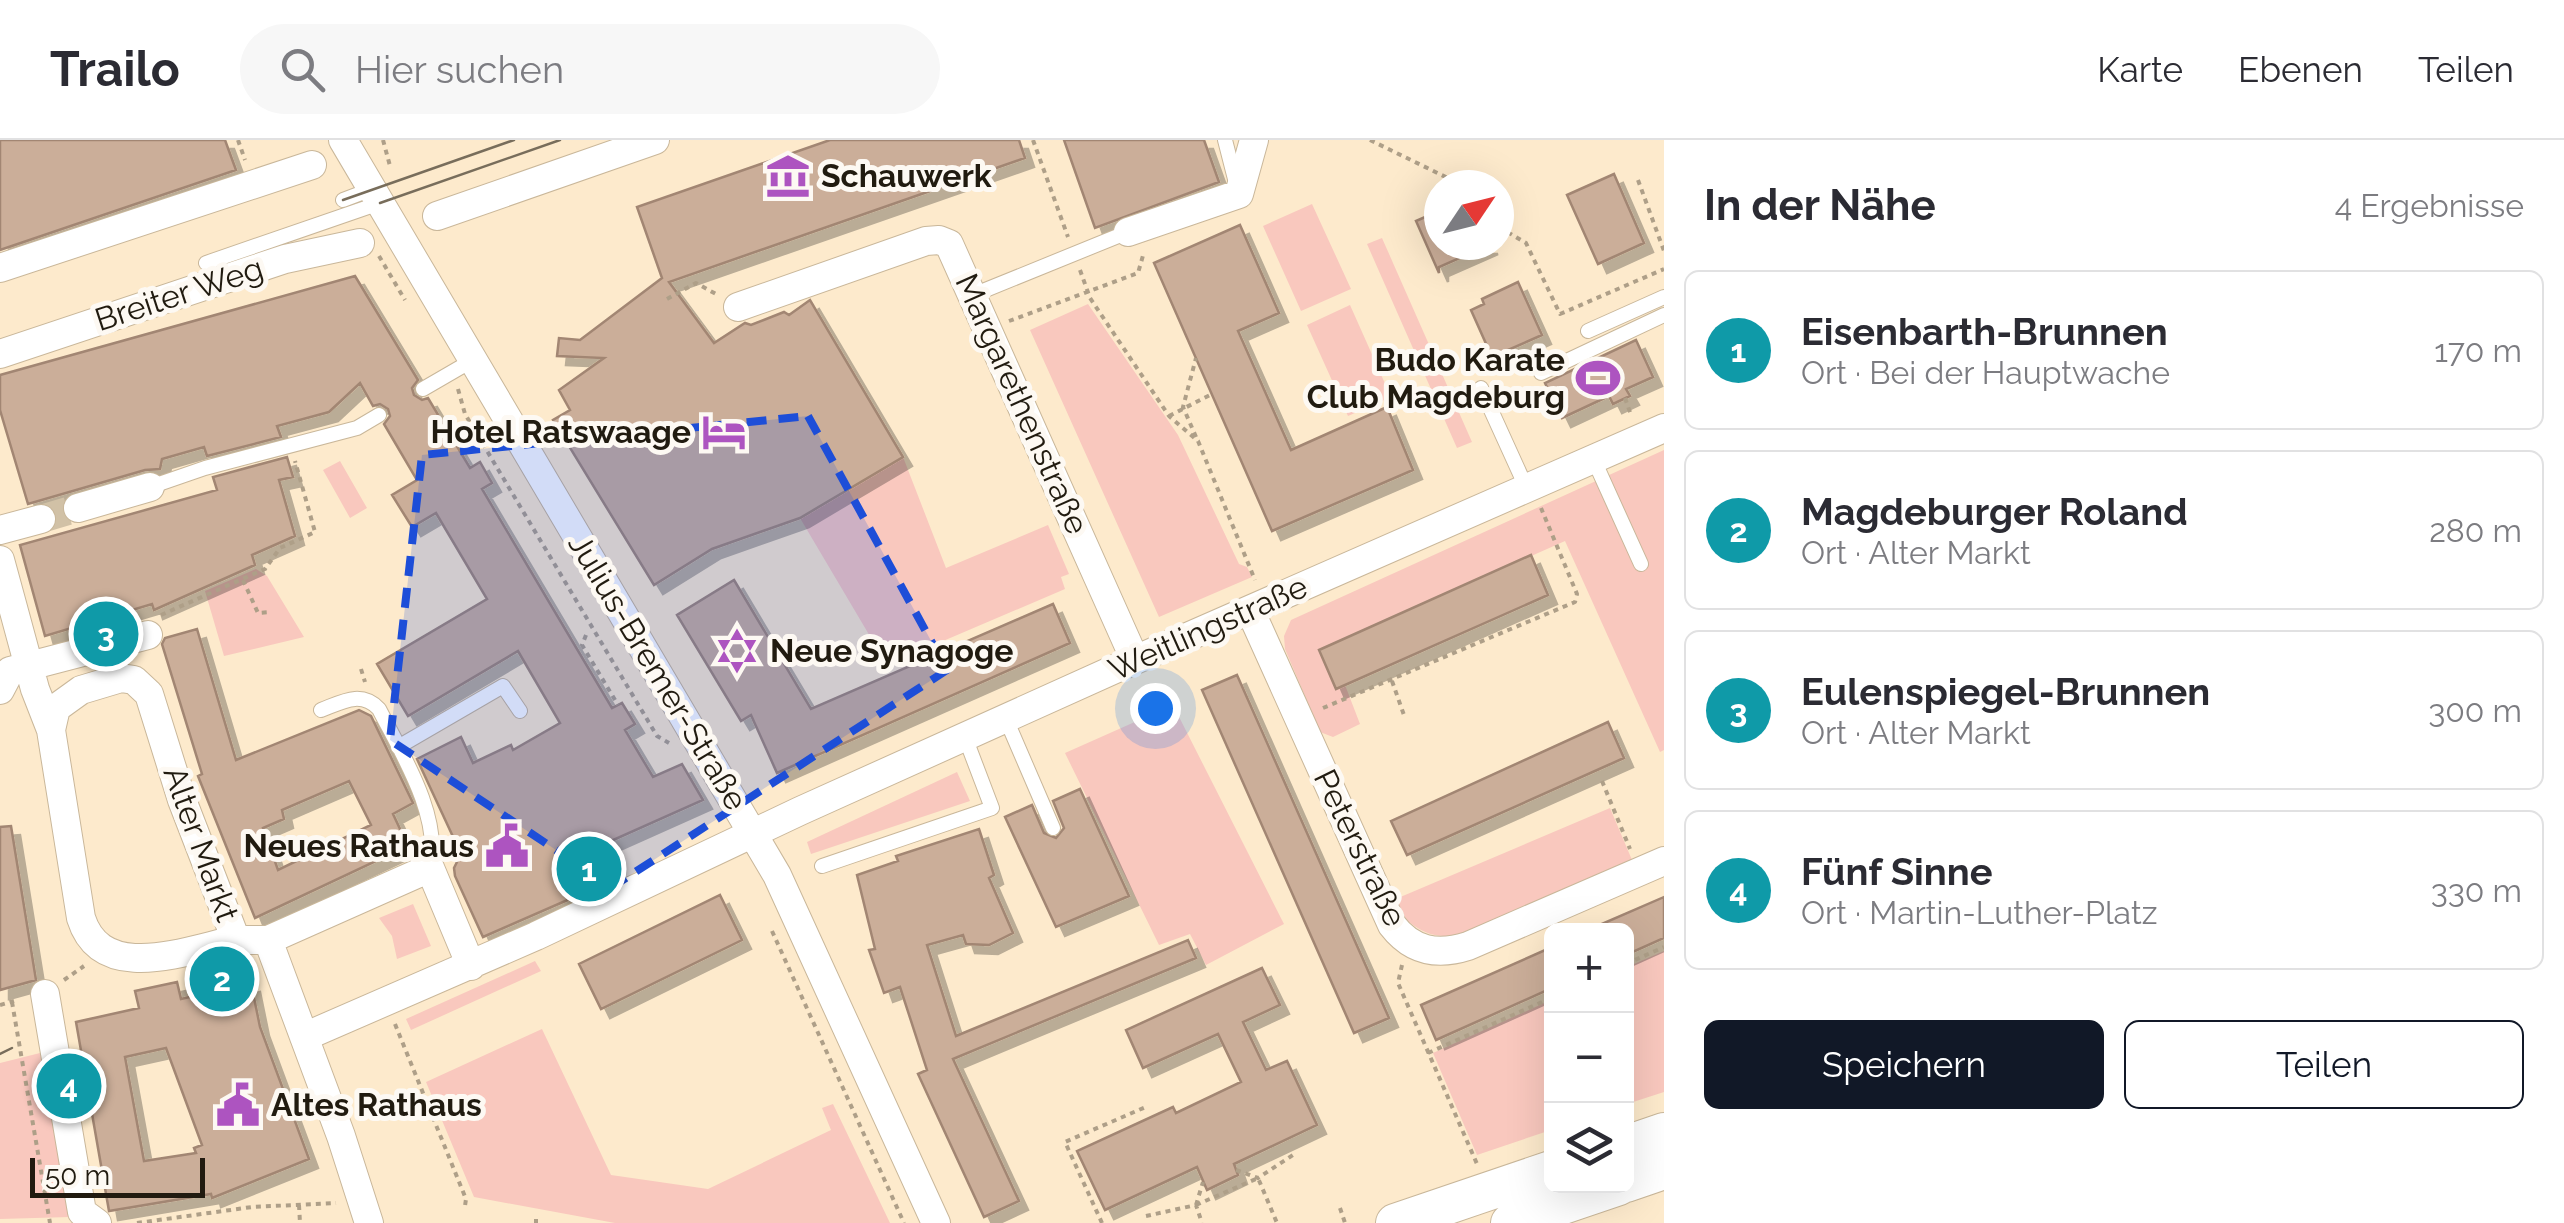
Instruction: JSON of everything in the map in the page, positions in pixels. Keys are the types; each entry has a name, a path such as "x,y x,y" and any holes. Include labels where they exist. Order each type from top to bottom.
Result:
{"street":[{"name":"Julius-Bremer-Straße","path":"343,140 381,188 472,360 778,875 936,1223"},
{"path":"437,216 656,140"},
{"path":"1136,240 1238,194 1254,140"},
{"path":"0,268 312,164"},
{"name":"Margarethenstraße","path":"738,307 934,240 953,248 988,328 1050,496 1135,660"},
{"name":"Breiter Weg","path":"0,354 285,259 369,248"},
{"name":"Weitlingstraße","path":"304,1036 471,966 1006,718 1664,428"},
{"path":"78,508 150,488"},
{"path":"0,530 40,518"},
{"name":"Alter Markt","path":"0,560 6,600 51,730 81,918 90,939 110,954 137,959 236,940 182,800 154,705 145,689 124,678 88,687 56,708 51,730"},
{"name":"Peterstraße","path":"1258,606 1298,718 1392,925 1408,942 1425,950 1456,950 1664,861"},
{"path":"0,690 10,672 148,635"},
{"path":"236,940 268,940 430,868 471,966"},
{"path":"268,940 369,1223"},
{"path":"45,994 82,1212 97,1223"},
{"path":"1634,1142 1664,1132"},
{"path":"1634,1180 1664,1170"},
{"path":"1395,1223 1544,1173"},
{"path":"1510,1223 1598,1193"}],"lane":[{"path":"1226,140 1238,194"},
{"path":"343,200 381,188"},
{"path":"206,263 381,188"},
{"path":"973,295 1074,254 1136,240"},
{"path":"1588,332 1664,296"},
{"path":"1542,373 1664,315"},
{"path":"423,390 472,360"},
{"path":"1481,388 1529,486"},
{"path":"150,488 205,468 357,428 379,415"},
{"path":"1593,458 1641,564"},
{"path":"398,747 503,686 520,711"},
{"path":"321,710 355,698 371,700 381,712 433,828 430,868"},
{"path":"1006,718 1054,828"},
{"path":"822,866 992,808 965,737"}],"path":[{"path":"381,188 383,140"},
{"path":"1033,140 1088,291 1169,416 1198,441"},
{"path":"1370,140 1431,170"},
{"path":"1638,180 1664,252"},
{"path":"1514,236 1526,243 1560,314 1664,270"},
{"path":"988,328 1138,273 1136,240"},
{"path":"369,248 405,300"},
{"path":"667,299 696,283 738,307"},
{"path":"1196,358 1183,407 1258,606"},
{"name":"Julius-Bremer-Straße","path":"460,392 464,414 657,736"},
{"path":"1169,416 1212,394"},
{"path":"1625,398 1628,408"},
{"path":"148,635 154,618 265,568 280,548 315,532 290,446"},
{"path":"1298,718 1577,599 1529,486"},
{"path":"242,580 258,613 271,612"},
{"path":"586,636 582,644 618,705"},
{"path":"1392,681 1405,718"},
{"path":"1602,780 1632,853"},
{"path":"768,922 904,1223"},
{"path":"1408,942 1398,983 1477,1164"},
{"path":"1634,960 1664,947"},
{"path":"12,1002 50,1223"},
{"path":"1428,1053 1544,1002"},
{"path":"392,1018 466,1198 465,1206"},
{"path":"1102,1223 1065,1142 1148,1106"},
{"path":"1146,1216 1196,1205 1258,1178 1296,1153"},
{"path":"1236,1170 1258,1178 1277,1223"},
{"path":"1202,1223 1196,1205 1203,1182"},
{"path":"137,1223 252,1208 326,1204"},
{"path":"299,1205 300,1223"},
{"path":"1340,1208 1344,1223"}],"highlighted area":[{"path":"808,416 947,670 612,887 390,740 422,455"}],"shaded area":[{"path":"1312,204 1351,289 1301,311 1263,226"},
{"path":"1382,238 1472,442 1457,448 1367,244"},
{"path":"1088,304 1178,435 1239,564 1247,567 1252,577 1159,617 1030,330"},
{"path":"1350,305 1391,397 1348,416 1307,325"},
{"path":"1664,450 1664,750 1660,752 1565,541 1319,650 1336,689 1345,685 1360,724 1333,737 1320,732 1285,649 1284,636 1291,620"},
{"path":"903,457 946,568 1048,525 1069,574 1061,577 1065,589 887,665 800,518"},
{"path":"340,461 367,508 350,518 323,470"},
{"path":"256,569 267,576 304,637 224,656 205,591"},
{"path":"1173,705 1284,924 1206,965 1190,934 1159,945 1065,753"},
{"path":"957,772 970,801 811,854 807,842"},
{"path":"1610,808 1632,860 1459,935 1438,936 1420,929 1391,901"},
{"path":"413,904 431,946 397,959 392,936 379,918"},
{"path":"1664,951 1664,1092 1634,1102 1634,1013 1634,964"},
{"path":"535,961 541,971 411,1030 406,1019"},
{"path":"1544,1003 1544,1132 1477,1155 1433,1053"},
{"path":"542,1029 611,1175 708,1189 831,1130 822,1108 833,1104 890,1223 615,1223 474,1197 426,1082"},
{"path":"44,1052 70,1217 0,1219 0,1063"}],"building":[{"path":"0,140 225,140 236,170 0,250"},
{"name":"Hotel Ratswaage","path":"830,140 1019,140 1025,158 669,282 714,343 745,323 751,325 784,312 789,315 810,300 903,457 800,518 712,549 654,585 553,420 570,410 559,390 604,358 557,356 559,338 580,340 662,278 637,207"},
{"path":"1064,140 1204,140 1219,182 1095,228"},
{"path":"1614,174 1644,243 1598,264 1567,195"},
{"path":"1424,218 1424,239 1416,221"},
{"path":"1240,225 1279,313 1238,331 1291,450 1387,407 1413,470 1272,531 1154,263"},
{"path":"1433,260 1455,260 1439,267 1439,273"},
{"path":"355,276 418,380 412,388 414,395 422,400 428,398 470,468 480,462 492,483 482,489 612,708 622,703 635,724 625,730 653,777 682,764 703,800 564,862 579,895 483,937 455,876 454,868 461,854 417,759 461,737 473,763 511,745 513,750 560,723 518,651 408,716 377,664 487,599 436,513 412,527 392,495 417,480 384,424 390,416 388,409 380,404 373,406 360,383 329,412 277,426 281,437 207,456 204,447 162,459 160,469 28,504 0,410 0,375"},
{"path":"1518,282 1542,335 1492,357 1471,310 1484,304 1482,299"},
{"name":"Budo Karate Club Magdeburg","path":"1636,340 1653,377 1626,389 1630,396 1613,404 1609,396 1562,418 1545,383"},
{"path":"287,457 293,477 279,480 295,536 252,555 255,565 154,610 152,604 45,636 20,545 217,490 213,477"},
{"path":"1531,555 1548,595 1336,689 1319,650"},
{"path":"734,580 811,709 1053,604 1070,643 777,773 751,715 741,721 677,615"},
{"path":"197,629 236,760 359,710 371,716 413,803 393,814 408,846 255,918 198,776 202,774 162,644 165,638","holes":["349,781 371,825 278,870 263,828 284,819 282,810"]},
{"path":"1237,675 1389,1018 1354,1033 1202,690"},
{"path":"1608,722 1624,758 1407,855 1391,821"},
{"path":"1080,789 1129,896 1056,927 1005,817 1032,805 1044,833 1056,838 1064,828 1053,801"},
{"path":"11,826 36,980 0,990 0,827"},
{"path":"979,829 994,875 989,878 1013,933 989,945 966,944 963,935 927,945 956,1036 1188,940 1196,958 953,1059 1019,1201 984,1217 918,1074 927,1070 900,987 884,993 869,950 875,949 857,875 898,861 896,856"},
{"path":"720,895 742,940 601,1009 579,964"},
{"path":"1664,897 1664,938 1634,951 1634,923 1604,923"},
{"path":"1544,951 1544,992 1436,1040 1421,1005"},
{"path":"1262,968 1280,1005 1243,1022 1266,1070 1287,1061 1317,1125 1234,1164 1238,1175 1207,1190 1197,1167 1105,1210 1077,1151 1173,1107 1176,1113 1241,1082 1218,1034 1143,1068 1126,1030"},
{"name":"Altes Rathaus","path":"177,982 181,999 251,983 260,1027 309,1159 212,1198 211,1194 109,1211 76,1022 139,1008 135,991","holes":["166,1048 202,1145 194,1148 196,1153 144,1161 125,1057"]}],"tunnel":[{"path":"41,519 78,508"}],"tram line":[{"path":"343,200 514,140"},
{"path":"380,203 560,140"},
{"path":"0,1054 12,1048"}],"place":[{"name":"Schauwerk","path":"788,176"},
{"name":"Budo Karate Club Magdeburg","path":"1598,378"},
{"name":"Hotel Ratswaage","path":"724,432"},
{"name":"Eulenspiegel-Brunnen","path":"106,634"},
{"name":"Neue Synagoge","path":"737,651"},
{"name":"Neues Rathaus","path":"507,846"},
{"name":"Eisenbarth-Brunnen","path":"589,869"},
{"name":"Magdeburger Roland","path":"222,979"},
{"name":"Fünf Sinne","path":"69,1086"},
{"name":"Altes Rathaus","path":"238,1105"}]}
